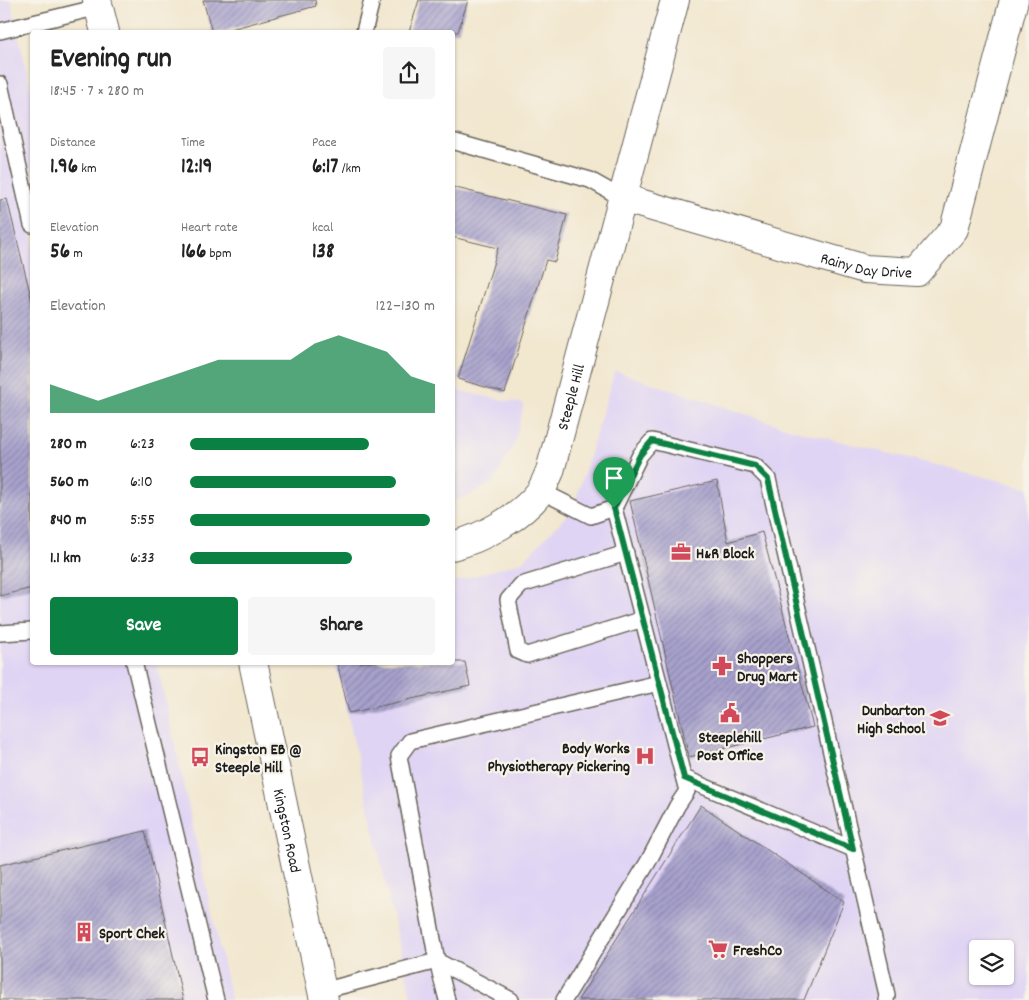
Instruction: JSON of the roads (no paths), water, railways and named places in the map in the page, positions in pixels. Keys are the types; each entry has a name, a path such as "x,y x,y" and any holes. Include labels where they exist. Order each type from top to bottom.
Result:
{"street":[{"name":"Steeple Hill","path":"455,545 467,542 515,517 541,491 550,471 675,0"},
{"name":"Rainy Day Drive","path":"622,198 865,269 917,272 954,229 1014,0"},
{"name":"Kingston Road","path":"254,665 323,995"}],"lane":[{"path":"364,30 372,0"},
{"path":"0,31 100,13"},
{"path":"0,84 30,216"},
{"path":"455,142 590,180 622,198"},
{"path":"564,1000 648,862 677,806 687,791 614,508 640,455 652,441 755,466 768,479 887,995 886,1000"},
{"path":"541,491 591,516 614,508"},
{"path":"626,553 521,585 508,600 518,651 527,654 643,619"},
{"path":"0,633 30,631"},
{"path":"135,665 216,1000"},
{"path":"447,1000 437,961 399,756 410,741 660,683"},
{"path":"684,778 853,849"},
{"path":"323,995 437,961 511,1000"}],"place":[{"name":"H&R Block","path":"681,552"},
{"name":"Shoppers Drug Mart","path":"722,666"},
{"name":"Steeplehill Post Office","path":"730,713"},
{"name":"Dunbarton High School","path":"940,718"},
{"name":"Body Works Physiotherapy Pickering","path":"645,756"},
{"name":"Kingston EB @ Steeple Hill","path":"200,757"},
{"name":"Sport Chek","path":"84,932"},
{"name":"FreshCo","path":"718,949"}]}
